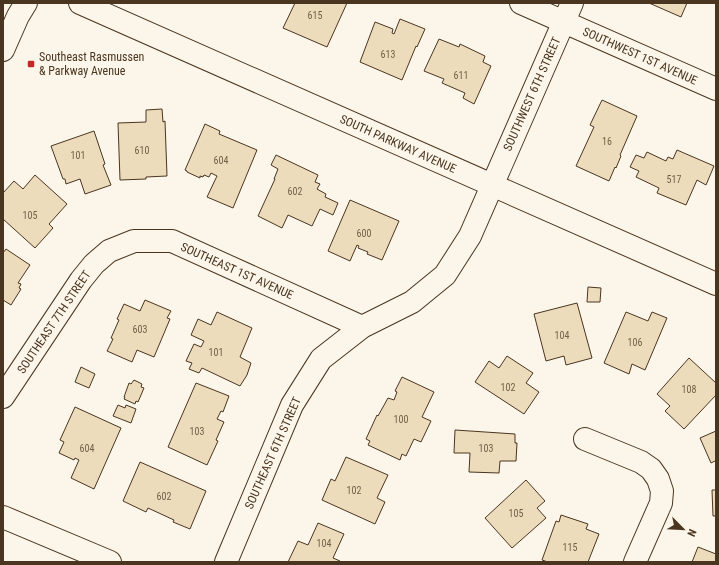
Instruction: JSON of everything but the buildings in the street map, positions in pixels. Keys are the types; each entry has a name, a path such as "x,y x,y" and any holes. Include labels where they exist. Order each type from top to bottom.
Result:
{"street":[{"path":"3,50 18,16 26,3"},
{"name":"SOUTH PARKWAY AVENUE","path":"80,3 716,284"},
{"name":"SOUTHWEST 1ST AVENUE","path":"521,3 716,89"},
{"name":"SOUTHWEST 6TH STREET","path":"492,185 572,3"},
{"name":"SOUTHEAST 6TH STREET","path":"226,562 292,405 321,359 362,328 412,302 445,275 470,236 492,185"},
{"name":"SOUTHEAST 1ST AVENUE","path":"108,251 134,241 172,241 362,328"},
{"name":"SOUTHEAST 7TH STREET","path":"3,397 81,280 94,264 108,251"},
{"path":"585,439 641,462 651,469 658,479 662,491 661,503 635,562"},
{"path":"3,517 110,562"}],"place":[{"name":"Southeast Rasmussen & Parkway Avenue","path":"31,64"}]}
